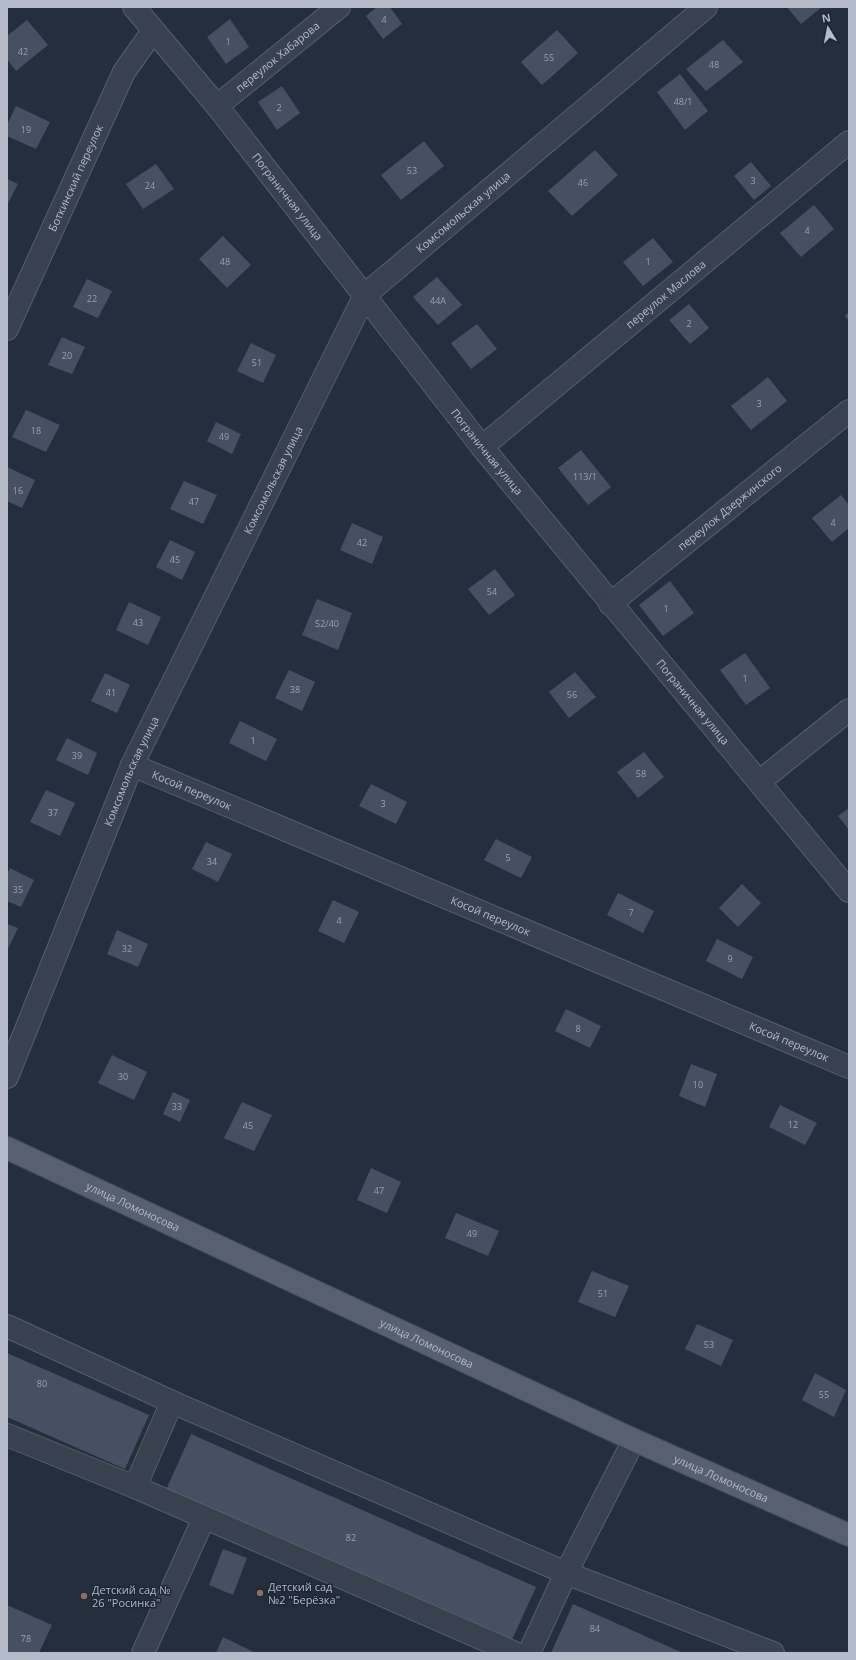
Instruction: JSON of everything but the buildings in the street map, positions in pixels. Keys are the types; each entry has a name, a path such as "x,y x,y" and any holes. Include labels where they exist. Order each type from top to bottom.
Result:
{"main road":[{"name":"улица Ломоносова","path":"7,1148 634,1440 849,1535"}],"street":[{"name":"Пограничная улица","path":"134,7 153,32 217,106 482,447 610,604 760,781 849,890"},
{"name":"переулок Хабарова","path":"217,106 338,7"},
{"name":"Комсомольская улица","path":"7,1077 132,765 365,295 706,7"},
{"name":"Боткинский переулок","path":"7,329 124,72 153,32"},
{"name":"переулок Маслова","path":"482,447 849,142"},
{"name":"переулок Дзержинского","path":"610,604 849,411"},
{"path":"760,781 849,710"},
{"name":"Косой переулок","path":"132,765 849,1067"},
{"path":"7,1326 172,1402 566,1573 773,1653"},
{"path":"135,1487 172,1402"},
{"path":"7,1435 135,1487 515,1653"},
{"path":"530,1653 566,1573 634,1440"},
{"path":"143,1653 204,1518"}],"place":[{"name":"Детский сад №2 \"Берёзка\"","path":"260,1593"},
{"name":"Детский сад № 26 \"Росинка\"","path":"84,1596"}]}
